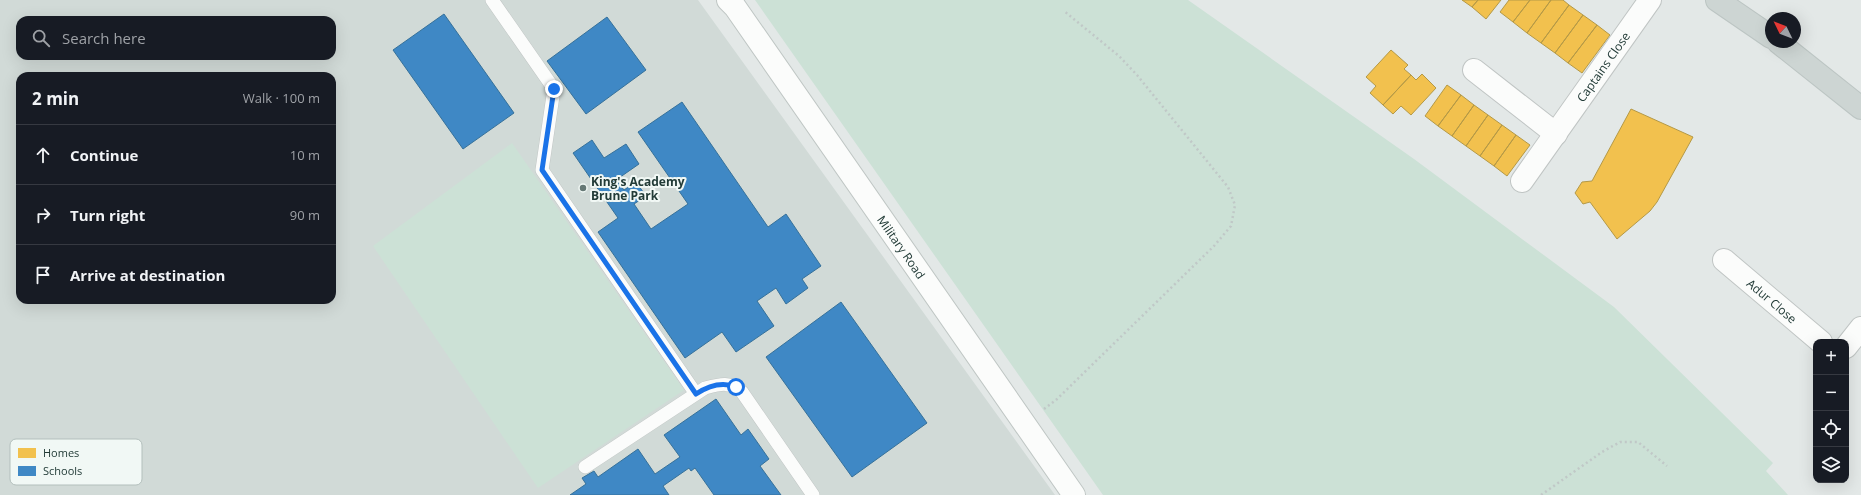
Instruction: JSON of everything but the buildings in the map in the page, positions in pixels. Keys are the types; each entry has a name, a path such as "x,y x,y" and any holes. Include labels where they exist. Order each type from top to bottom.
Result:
{"main road":[{"path":"1717,0 1765,33"},
{"path":"1786,48 1861,108"}],"street":[{"name":"Military Road","path":"728,0 735,7 1074,495"},
{"name":"Captains Close","path":"1522,181 1650,0"},
{"path":"1474,70 1556,134"},
{"name":"Adur Close","path":"1724,260 1817,339"},
{"path":"1849,343 1861,328"}],"lane":[{"path":"492,0 554,89 542,170 696,394"},
{"path":"584,467 705,388 727,383 736,387 742,392 812,495"}],"path":[{"path":"1024,424 1056,400 1214,246 1230,226 1235,205 1228,187 1214,168 1137,75 1118,56 1064,11"},
{"path":"1541,495 1602,452 1620,442 1638,442 1667,466"}],"shaded area":[{"name":"King's Academy Brune Park","path":"0,0 698,0 1055,495 0,495"}],"green space":[{"path":"755,0 1188,0 1414,159 1614,307 1773,463 1766,471 1788,495 1103,495"},
{"path":"512,143 684,390 538,488 373,246"}],"place":[{"name":"King's Academy Brune Park","path":"583,188"}],"route":[{"path":"554,89 542,170 696,394 705,388 727,383 736,387"}]}
